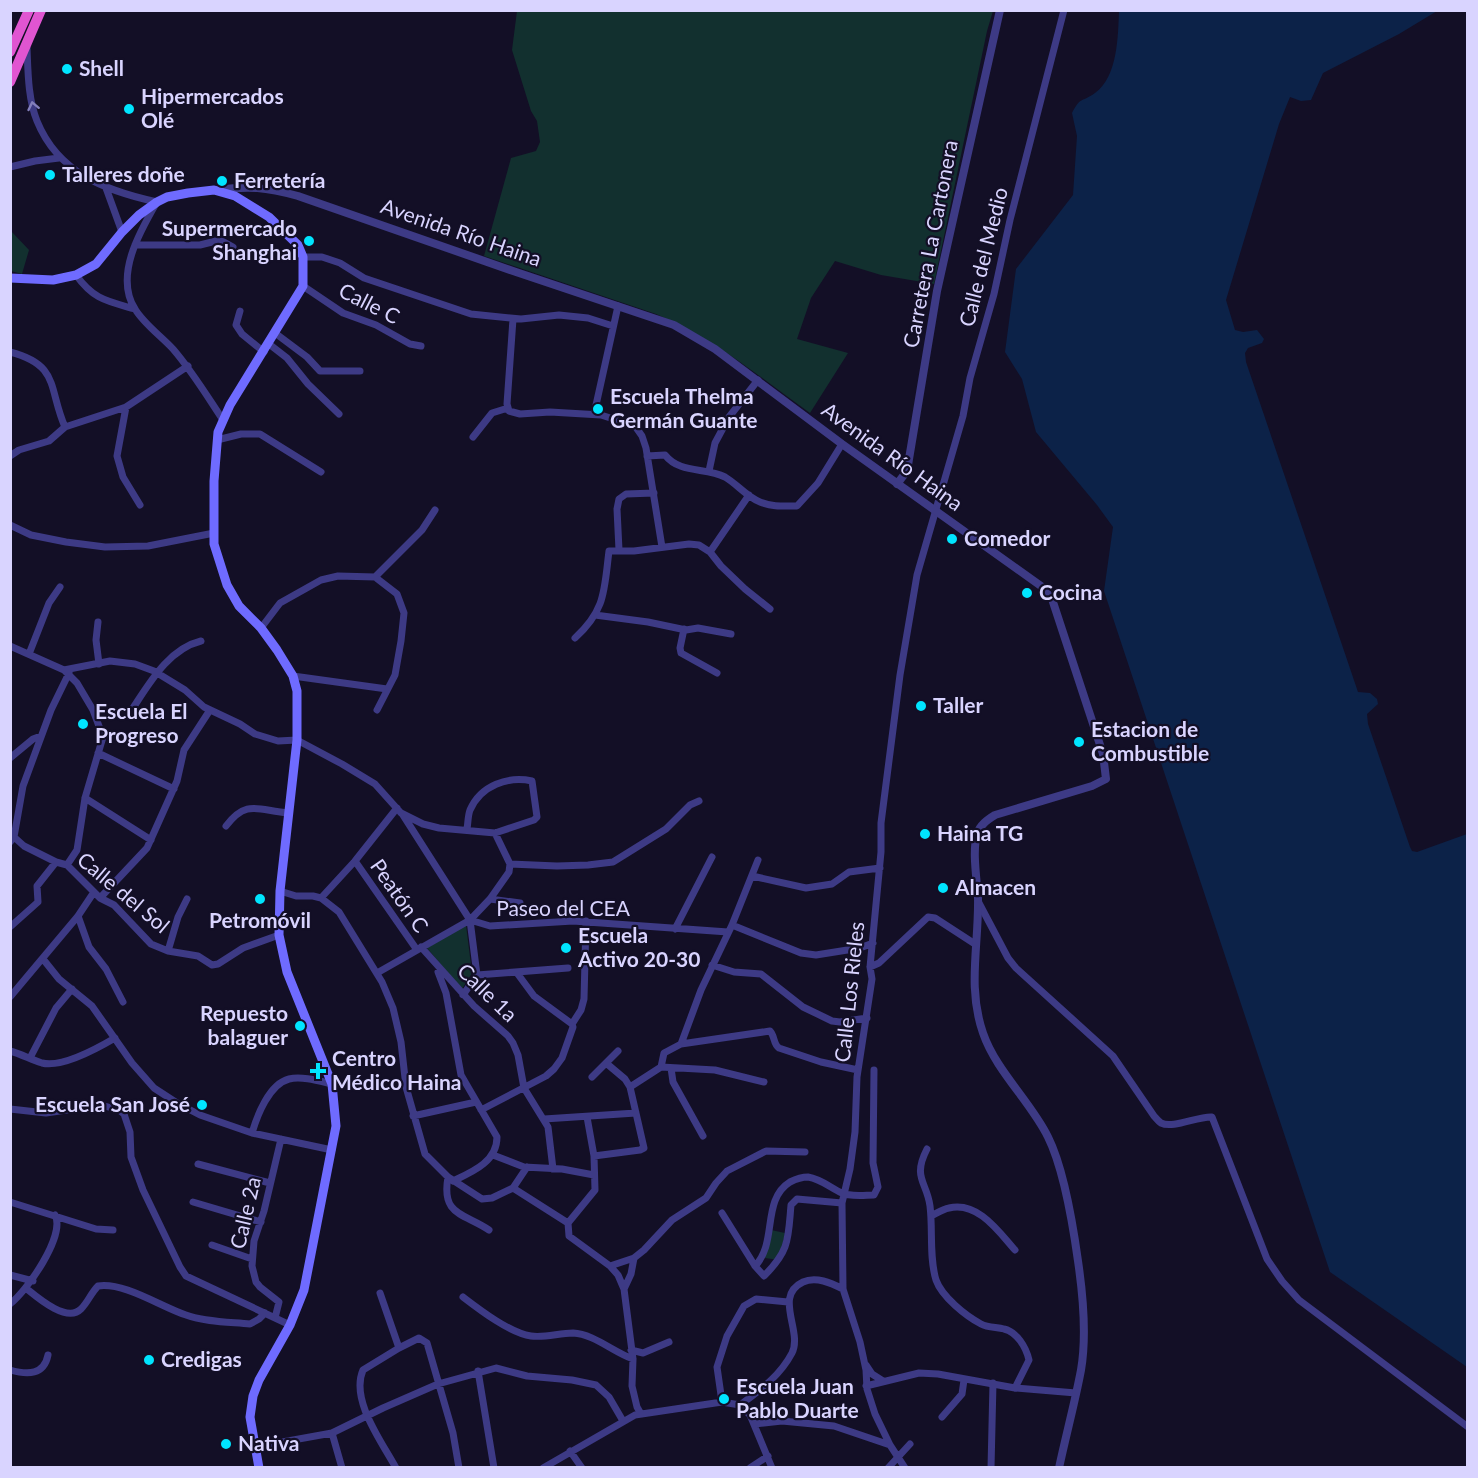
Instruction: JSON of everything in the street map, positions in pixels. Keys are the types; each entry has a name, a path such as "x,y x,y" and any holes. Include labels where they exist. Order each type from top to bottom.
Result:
{"highway":[{"path":"12,48 29,10"},
{"path":"10,82 41,10"}],"main road":[{"path":"10,278 53,280 76,275 96,264 122,232 157,202 188,193 214,190 235,196 269,217 298,244 303,257 303,286 230,405 218,432 214,481 214,544 227,585 239,606 261,628 278,650 293,676 297,692 297,740 280,891 279,935 286,972 332,1084 336,1126 304,1290 290,1325 259,1380 253,1396 250,1417 259,1467"}],"street":[{"name":"Carretera La Cartonera","path":"897,484 907,471 937,291 1000,10"},
{"name":"Calle del Medio","path":"935,511 963,416 970,378 994,294 1010,220 1064,10"},
{"path":"27,43 33,108 37,121 59,158 106,188 157,202 135,245 127,272 127,285 135,309 188,366 223,420"},
{"path":"10,167 59,158"},
{"name":"Avenida Río Haina","path":"214,190 246,186 267,187 298,196 674,325 716,349 842,444 1041,586 1052,599 1103,754 1106,779 1092,786 995,815 985,821 977,833 975,846 978,901 974,995 984,1036 1047,1135 1055,1152 1070,1214 1082,1301 1081,1368 1059,1467"},
{"path":"106,188 122,232"},
{"path":"135,245 200,245 216,241 233,247"},
{"path":"303,257 322,257 340,263 364,278 435,304 471,314 513,319 559,315 588,318 613,326"},
{"path":"76,275 87,290 94,295 135,309"},
{"name":"Calle C","path":"303,286 343,313 376,325 410,344 421,346"},
{"path":"594,414 618,306"},
{"path":"240,311 236,325 242,334 287,358 308,384 339,414"},
{"path":"513,319 509,411 514,414 550,412 594,414 635,426 642,436 647,456 662,547"},
{"path":"275,333 307,357 320,371 360,371"},
{"path":"10,352 27,356 44,369 53,384 65,427"},
{"path":"10,456 19,450 50,441 65,427 126,407 188,366"},
{"path":"709,471 715,443 729,417 758,380"},
{"path":"473,437 492,412 508,406"},
{"path":"126,407 117,456 123,477 140,506"},
{"path":"217,440 241,434 260,434 278,443 321,472"},
{"path":"647,456 665,455 671,462 684,468 709,471 726,478 758,501 778,507 797,506 818,483 842,444"},
{"path":"619,550 617,509 619,499 626,495 654,493"},
{"path":"710,552 749,495"},
{"path":"375,577 422,530 435,510"},
{"name":"Calle Los Rieles","path":"905,1467 890,1445 875,1414 866,1386 860,1342 843,1289 842,1203 855,1132 858,1070 872,980 870,967 880,868 881,823 900,675 917,575 935,511"},
{"path":"10,525 31,535 105,547 148,546 214,533"},
{"path":"575,638 588,626 603,601 609,551 699,545 710,552 735,579 770,609"},
{"path":"261,628 280,603 321,580 338,576 375,577 397,594 404,613 395,675 377,710"},
{"path":"29,654 49,603 60,587"},
{"path":"594,615 731,634"},
{"path":"98,622 96,640 99,664"},
{"path":"684,629 681,653 717,673"},
{"path":"131,711 174,653 201,641"},
{"path":"10,646 67,672 93,710 102,731 102,742 85,798 77,850 67,865"},
{"path":"67,672 110,661 135,664 158,673 210,710 255,734 278,741 297,740 375,784 399,810 470,920 477,975 463,995"},
{"path":"12,840 23,786 67,672"},
{"path":"293,676 387,689"},
{"path":"100,898 147,848 174,789 184,750 210,710"},
{"path":"10,758 41,735"},
{"path":"98,753 174,789"},
{"path":"399,810 423,824 439,828 495,833 537,817 532,781 522,779 502,781 491,786 470,810 467,829"},
{"path":"85,798 151,840"},
{"path":"510,864 557,866 614,862 666,829 690,805 699,801"},
{"path":"226,826 233,816 246,808 254,807 289,813"},
{"path":"321,898 399,810"},
{"path":"376,973 470,920 490,899 509,872 510,864 495,833"},
{"name":"Calle del Sol","path":"12,840 56,862 67,865 100,898 114,905 151,944 168,951 198,956 212,965 218,964 243,948 279,935"},
{"path":"675,929 712,857"},
{"path":"681,1044 701,990 758,860"},
{"name":"Peatón C","path":"355,861 419,949"},
{"path":"10,927 38,902 37,886 56,862"},
{"path":"752,876 806,888 832,884 849,872 880,868"},
{"path":"280,891 296,896 321,898 339,912 376,973 393,1008 401,1042 406,1087 425,1155 451,1179 487,1200 513,1188 526,1167"},
{"path":"10,997 78,916 94,892"},
{"path":"168,951 178,917 187,899"},
{"path":"490,899 520,903"},
{"path":"978,901 1008,958 1016,968 1113,1056 1154,1116 1162,1123 1172,1124 1203,1116 1212,1117 1267,1259 1299,1300 1467,1427"},
{"path":"78,916 89,947 106,969 123,1002"},
{"path":"870,967 879,963 928,917 935,918 975,944"},
{"name":"Paseo del CEA","path":"470,920 490,926 586,921 675,929 730,928 801,953 816,955 860,948 873,943"},
{"path":"481,1110 546,1076 562,1058 573,1028 572,1024 581,1010 584,999 586,921"},
{"name":"Calle 1a","path":"419,949 463,995 508,1035 513,1043 518,1055 524,1088 548,1127 553,1168"},
{"path":"43,959 59,979 92,1006 132,1063 154,1088 200,1115 252,1133 332,1150"},
{"path":"436,966 446,993 461,1075 497,1137 493,1155 483,1165 451,1179 446,1189 448,1202 459,1214 489,1230"},
{"path":"712,966 734,972 761,974 803,1007 832,1021 867,1018"},
{"path":"477,975 568,968"},
{"path":"517,973 534,996 572,1024"},
{"path":"30,1058 56,1008 72,989"},
{"path":"661,1067 664,1053 681,1044 770,1031 779,1048 821,1062 858,1070"},
{"path":"10,1051 44,1064 62,1061 93,1050 115,1038"},
{"path":"592,1077 618,1051"},
{"path":"594,1156 644,1148 630,1087 625,1079 606,1063"},
{"path":"630,1087 661,1067 716,1070 764,1082"},
{"path":"671,1068 673,1082 703,1136"},
{"path":"755,1266 762,1259 769,1234 772,1207 782,1187 797,1178 808,1178 828,1184 844,1194 874,1196 878,1187 873,1163 874,1070"},
{"path":"252,1133 258,1112 279,1084 289,1079 302,1078 332,1084"},
{"path":"413,1116 476,1102"},
{"path":"10,1109 45,1113 101,1105 119,1110 124,1114 130,1132 131,1157 143,1190 186,1276 290,1325"},
{"path":"544,1119 587,1118 636,1113"},
{"path":"587,1118 594,1156 595,1190 568,1223 569,1236 610,1266 618,1275 624,1289 633,1359 632,1386 641,1414"},
{"name":"Calle 2a","path":"275,1318 279,1301 256,1282 252,1273 252,1259 254,1241 261,1222 281,1139"},
{"path":"927,1149 921,1161 921,1182 930,1203 932,1255 936,1280 945,1297 982,1325 1007,1329 1022,1342 1029,1360 1014,1388"},
{"path":"610,1266 634,1258 672,1220 706,1198 727,1171 766,1151 805,1152"},
{"path":"493,1155 526,1167 553,1168 594,1175"},
{"path":"198,1164 270,1182"},
{"path":"513,1188 568,1223"},
{"path":"722,1213 755,1266 764,1276 780,1260 786,1248 793,1200 842,1203"},
{"path":"10,1202 96,1229 113,1230"},
{"path":"193,1202 261,1222"},
{"path":"931,1216 949,1208 980,1213 1015,1250"},
{"path":"10,1304 33,1281 52,1241 57,1225 56,1215"},
{"path":"212,1245 252,1259"},
{"path":"624,1289 631,1274 634,1258"},
{"path":"10,1275 33,1281"},
{"path":"740,1404 768,1384 793,1351 795,1334 788,1302 792,1292 801,1283 814,1279 843,1289"},
{"path":"27,1289 50,1306 69,1314 75,1314 98,1286 106,1285 138,1295 188,1316 250,1324 265,1313"},
{"path":"380,1293 399,1348"},
{"path":"463,1297 495,1321 528,1336 548,1337 574,1333 598,1341 619,1354 633,1359"},
{"path":"722,1402 717,1367 727,1336 744,1306 756,1299 788,1302"},
{"path":"396,1467 368,1416 359,1392 359,1384 363,1370 419,1338 427,1343 453,1433 459,1467"},
{"path":"631,1350 643,1353 669,1342"},
{"path":"10,1370 26,1373 41,1370 48,1354"},
{"path":"864,1363 872,1374 883,1381"},
{"path":"254,1447 332,1433 438,1384 478,1371 501,1368 527,1376 572,1380 596,1385 609,1397 623,1421"},
{"path":"478,1371 494,1467"},
{"path":"866,1386 919,1373 938,1374 1014,1388 1076,1393"},
{"path":"942,1417 962,1394 964,1380"},
{"path":"991,1467 993,1383"},
{"path":"543,1467 623,1421 641,1414 722,1402 740,1404 750,1415 772,1467"},
{"path":"754,1424 782,1421 834,1426 890,1445"},
{"path":"332,1433 342,1467"},
{"path":"888,1467 910,1444"},
{"path":"570,1451 582,1467"},
{"path":"750,1467 768,1456"}],"green space":[{"path":"517,11 993,11 934,284 881,275 835,261 811,298 797,339 848,353 810,413 717,346 677,324 656,314 484,256 511,158 536,151 540,142 537,121 531,111 512,50"},
{"path":"11,231 29,250 22,274 11,271"},
{"path":"466,925 472,973 462,989 427,948"},
{"path":"771,1230 785,1233 779,1260 765,1258"}],"water":[{"path":"1119,11 1437,11 1399,34 1323,73 1311,100 1301,101 1290,97 1279,124 1226,300 1235,330 1243,332 1257,330 1264,339 1262,343 1248,348 1245,353 1246,362 1358,692 1370,693 1377,699 1378,704 1367,714 1368,724 1410,847 1412,851 1417,852 1467,834 1467,1367 1330,1272 1104,591 1113,527 1036,432 1022,379 1005,352 1016,269 1073,195 1077,136 1072,113 1080,102 1103,86 1108,77 1115,55"}],"place":[{"name":"Shell","path":"67,69"},
{"name":"Hipermercados Olé","path":"129,109"},
{"name":"Talleres doñe","path":"50,175"},
{"name":"Ferretería","path":"222,181"},
{"name":"Supermercado Shanghai","path":"309,241"},
{"name":"Escuela Thelma Germán Guante","path":"598,409"},
{"name":"Comedor","path":"952,539"},
{"name":"Cocina","path":"1027,593"},
{"name":"Taller","path":"921,706"},
{"name":"Escuela El Progreso","path":"83,724"},
{"name":"Estacion de Combustible","path":"1079,742"},
{"name":"Haina TG","path":"925,834"},
{"name":"Almacen","path":"943,888"},
{"name":"Petromóvil","path":"260,899"},
{"name":"Escuela Activo 20-30","path":"566,948"},
{"name":"Repuesto balaguer","path":"300,1026"},
{"name":"Centro Médico Haina","path":"318,1071"},
{"name":"Escuela San José","path":"202,1105"},
{"name":"Credigas","path":"149,1360"},
{"name":"Escuela Juan Pablo Duarte","path":"724,1399"},
{"name":"Nativa","path":"226,1444"}]}
